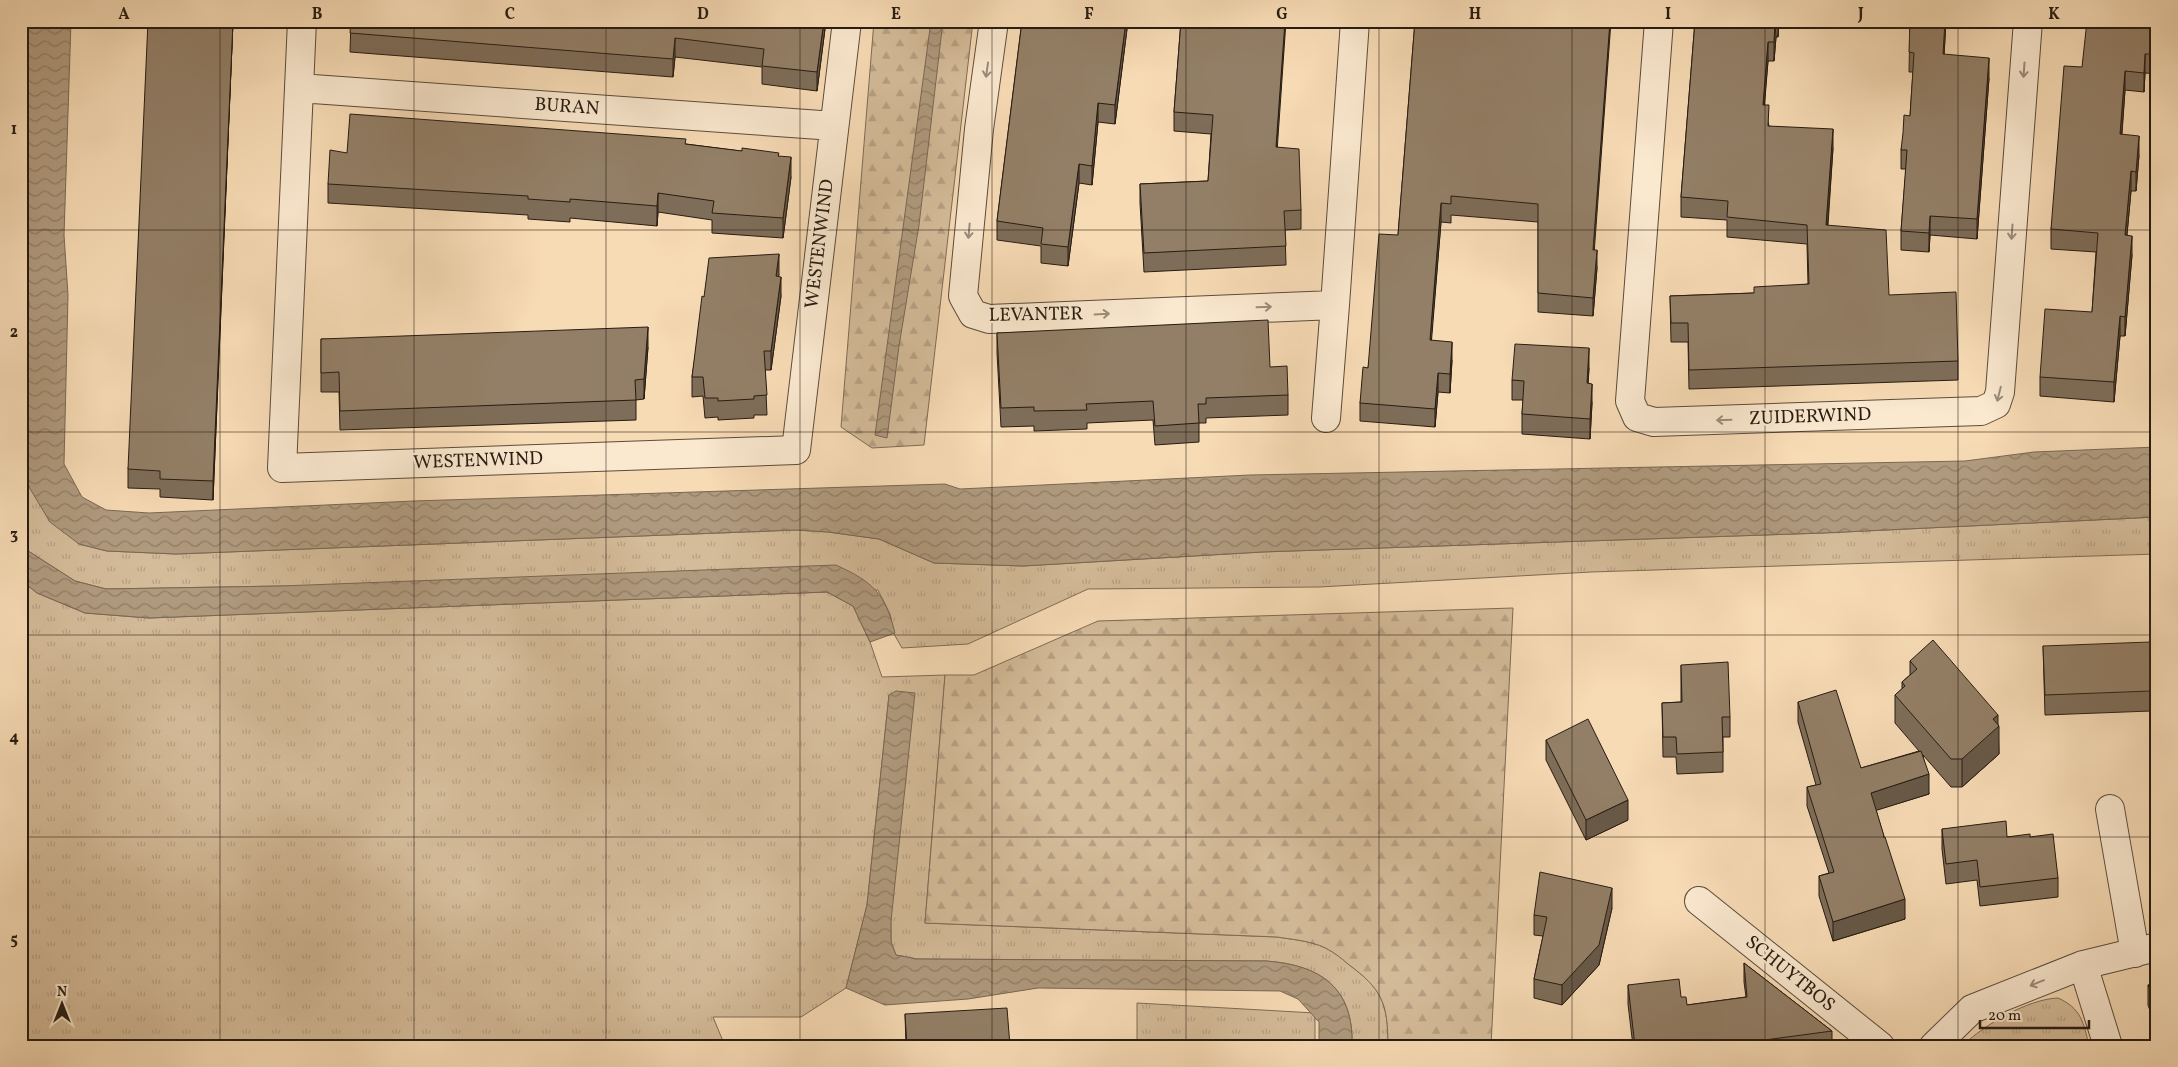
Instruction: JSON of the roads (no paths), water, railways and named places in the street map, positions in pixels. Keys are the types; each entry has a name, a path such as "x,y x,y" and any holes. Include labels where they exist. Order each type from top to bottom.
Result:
{"street":[{"name":"WESTENWIND","path":"302,21 282,468 796,450 834,126"},
{"path":"834,126 847,21"},
{"name":"LEVANTER","path":"994,21 979,129 963,296 973,314 990,319 1335,304"},
{"path":"1326,418 1355,21"},
{"name":"ZUIDERWIND","path":"1659,21 1630,401 1637,417 1654,422 1981,411 1996,404 2000,392 2028,21"},
{"name":"BURAN","path":"299,88 834,126"},
{"path":"1934,1046 1972,1009 2083,965 2146,950 2110,809"},
{"name":"SCHUYTBOS","path":"1700,901 1880,1046"},
{"path":"2083,965 2108,1046"}],"water":[{"path":"21,21 71,21 64,235 68,295 64,464 82,497 106,510 149,513 414,501 945,484 960,489 1250,475 1965,461 2034,452 2157,447 2157,517 1823,533 1262,552 1023,566 934,563 879,539 796,530 176,554 107,551 79,544 50,522 29,487 21,445 29,302 21,279"},
{"path":"931,21 943,21 919,225 899,346 887,438 875,435"},
{"path":"21,543 25,549 75,581 106,589 281,586 836,565 859,577 876,590 887,608 895,633 870,642 853,606 827,592 149,618 85,613 37,593 21,580"},
{"path":"896,691 915,693 891,921 891,942 896,955 917,959 1266,961 1285,963 1317,974 1330,983 1340,994 1347,1008 1351,1026 1352,1046 1319,1046 1319,1022 1298,999 1280,991 1038,988 968,999 885,1005 846,988 867,905 889,695"}]}
